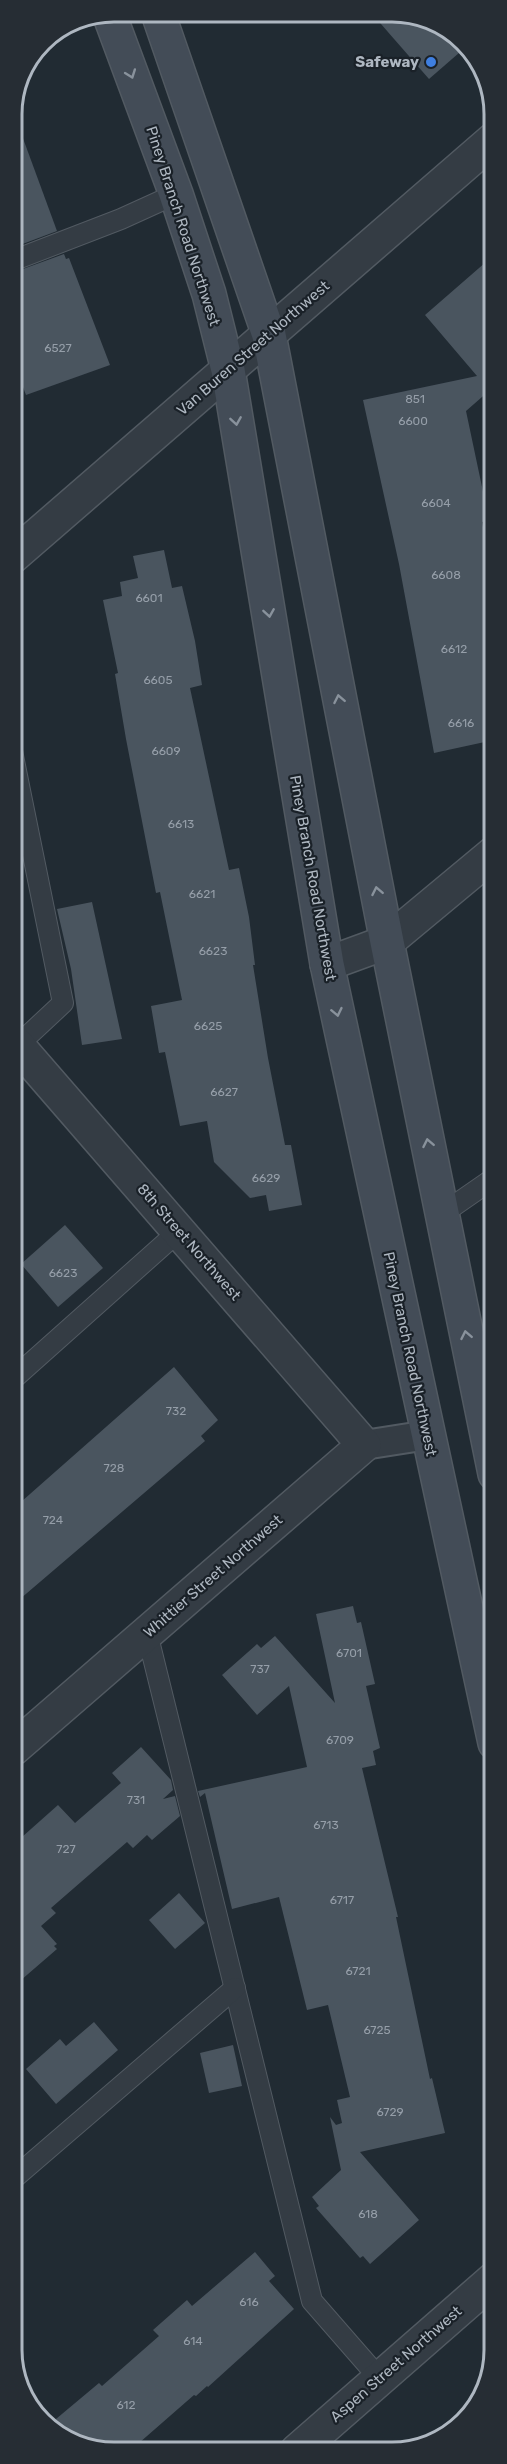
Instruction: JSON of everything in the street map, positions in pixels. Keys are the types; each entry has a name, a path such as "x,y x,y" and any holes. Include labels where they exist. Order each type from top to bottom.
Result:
{"main road":[{"name":"Piney Branch Road Northwest","path":"112,22 176,194 209,294 228,370 327,964 484,1692"},
{"path":"161,22 269,335 387,942 484,1420"}],"street":[{"name":"Van Buren Street Northwest","path":"23,548 484,148"},
{"path":"327,964 387,942 484,861"},
{"name":"8th Street Northwest","path":"23,1051 364,1445"},
{"path":"364,1445 428,1435"},
{"name":"Whittier Street Northwest","path":"22,1739 364,1445"},
{"name":"Aspen Street Northwest","path":"307,2442 484,2288"}],"lane":[{"path":"23,257 121,219 176,194"},
{"path":"23,804 63,1003 23,1036"},
{"path":"442,1214 484,1185"},
{"path":"22,1371 180,1231"},
{"path":"147,1633 312,2301 380,2379"},
{"path":"22,2171 235,1988"}],"building":[{"name":"Safeway","path":"379,22 410,24 427,30 453,45 460,52 429,79"},
{"path":"23,138 57,231 23,244"},
{"path":"64,254 66,259 69,258 110,365 26,395 23,387 23,269"},
{"path":"484,264 484,395 466,411 484,496 484,521 482,522 484,532 484,742 434,753 399,564 363,400 477,376 425,315"},
{"path":"164,550 172,588 182,586 195,641 202,685 190,688 229,870 239,868 249,917 255,965 253,965 268,1058 285,1145 291,1145 302,1205 269,1211 266,1195 250,1198 214,1162 207,1121 180,1126 165,1052 159,1053 151,1006 182,1000 160,892 156,893 126,739 115,674 118,673 103,600 122,596 120,582 138,578 133,556"},
{"path":"92,902 122,1039 82,1045 71,969 57,909"},
{"path":"65,1225 103,1268 58,1307 22,1266 22,1263"},
{"path":"174,1367 218,1420 201,1436 205,1441 22,1597 22,1501"},
{"path":"353,1606 357,1623 361,1622 375,1684 366,1686 380,1748 373,1751 376,1765 362,1768 398,1917 396,1917 430,2079 432,2078 445,2133 360,2152 419,2220 370,2264 363,2256 360,2258 316,2208 319,2206 312,2197 341,2170 330,2117 336,2125 342,2123 337,2100 350,2097 328,2005 307,2010 279,1897 232,1909 205,1793 200,1797 198,1791 307,1767 289,1686 257,1715 222,1675 257,1644 261,1648 275,1636 335,1703 316,1614"},
{"path":"141,1747 171,1780 173,1790 163,1799 175,1796 180,1816 152,1840 147,1835 133,1848 127,1842 51,1908 56,1913 41,1926 57,1944 54,1946 57,1949 22,1979 22,1837 58,1805 75,1823 121,1783 112,1773"},
{"path":"179,1893 205,1923 175,1949 149,1920"},
{"path":"94,2022 118,2050 56,2104 26,2069 60,2039 66,2046"},
{"path":"233,2045 242,2086 209,2093 200,2053"},
{"path":"255,2252 275,2276 269,2281 294,2309 208,2387 196,2396 194,2395 140,2442 115,2442 85,2437 56,2419 99,2383 102,2386 159,2336 153,2330 187,2300 192,2306"}],"place":[{"name":"Safeway","path":"431,62"}]}
